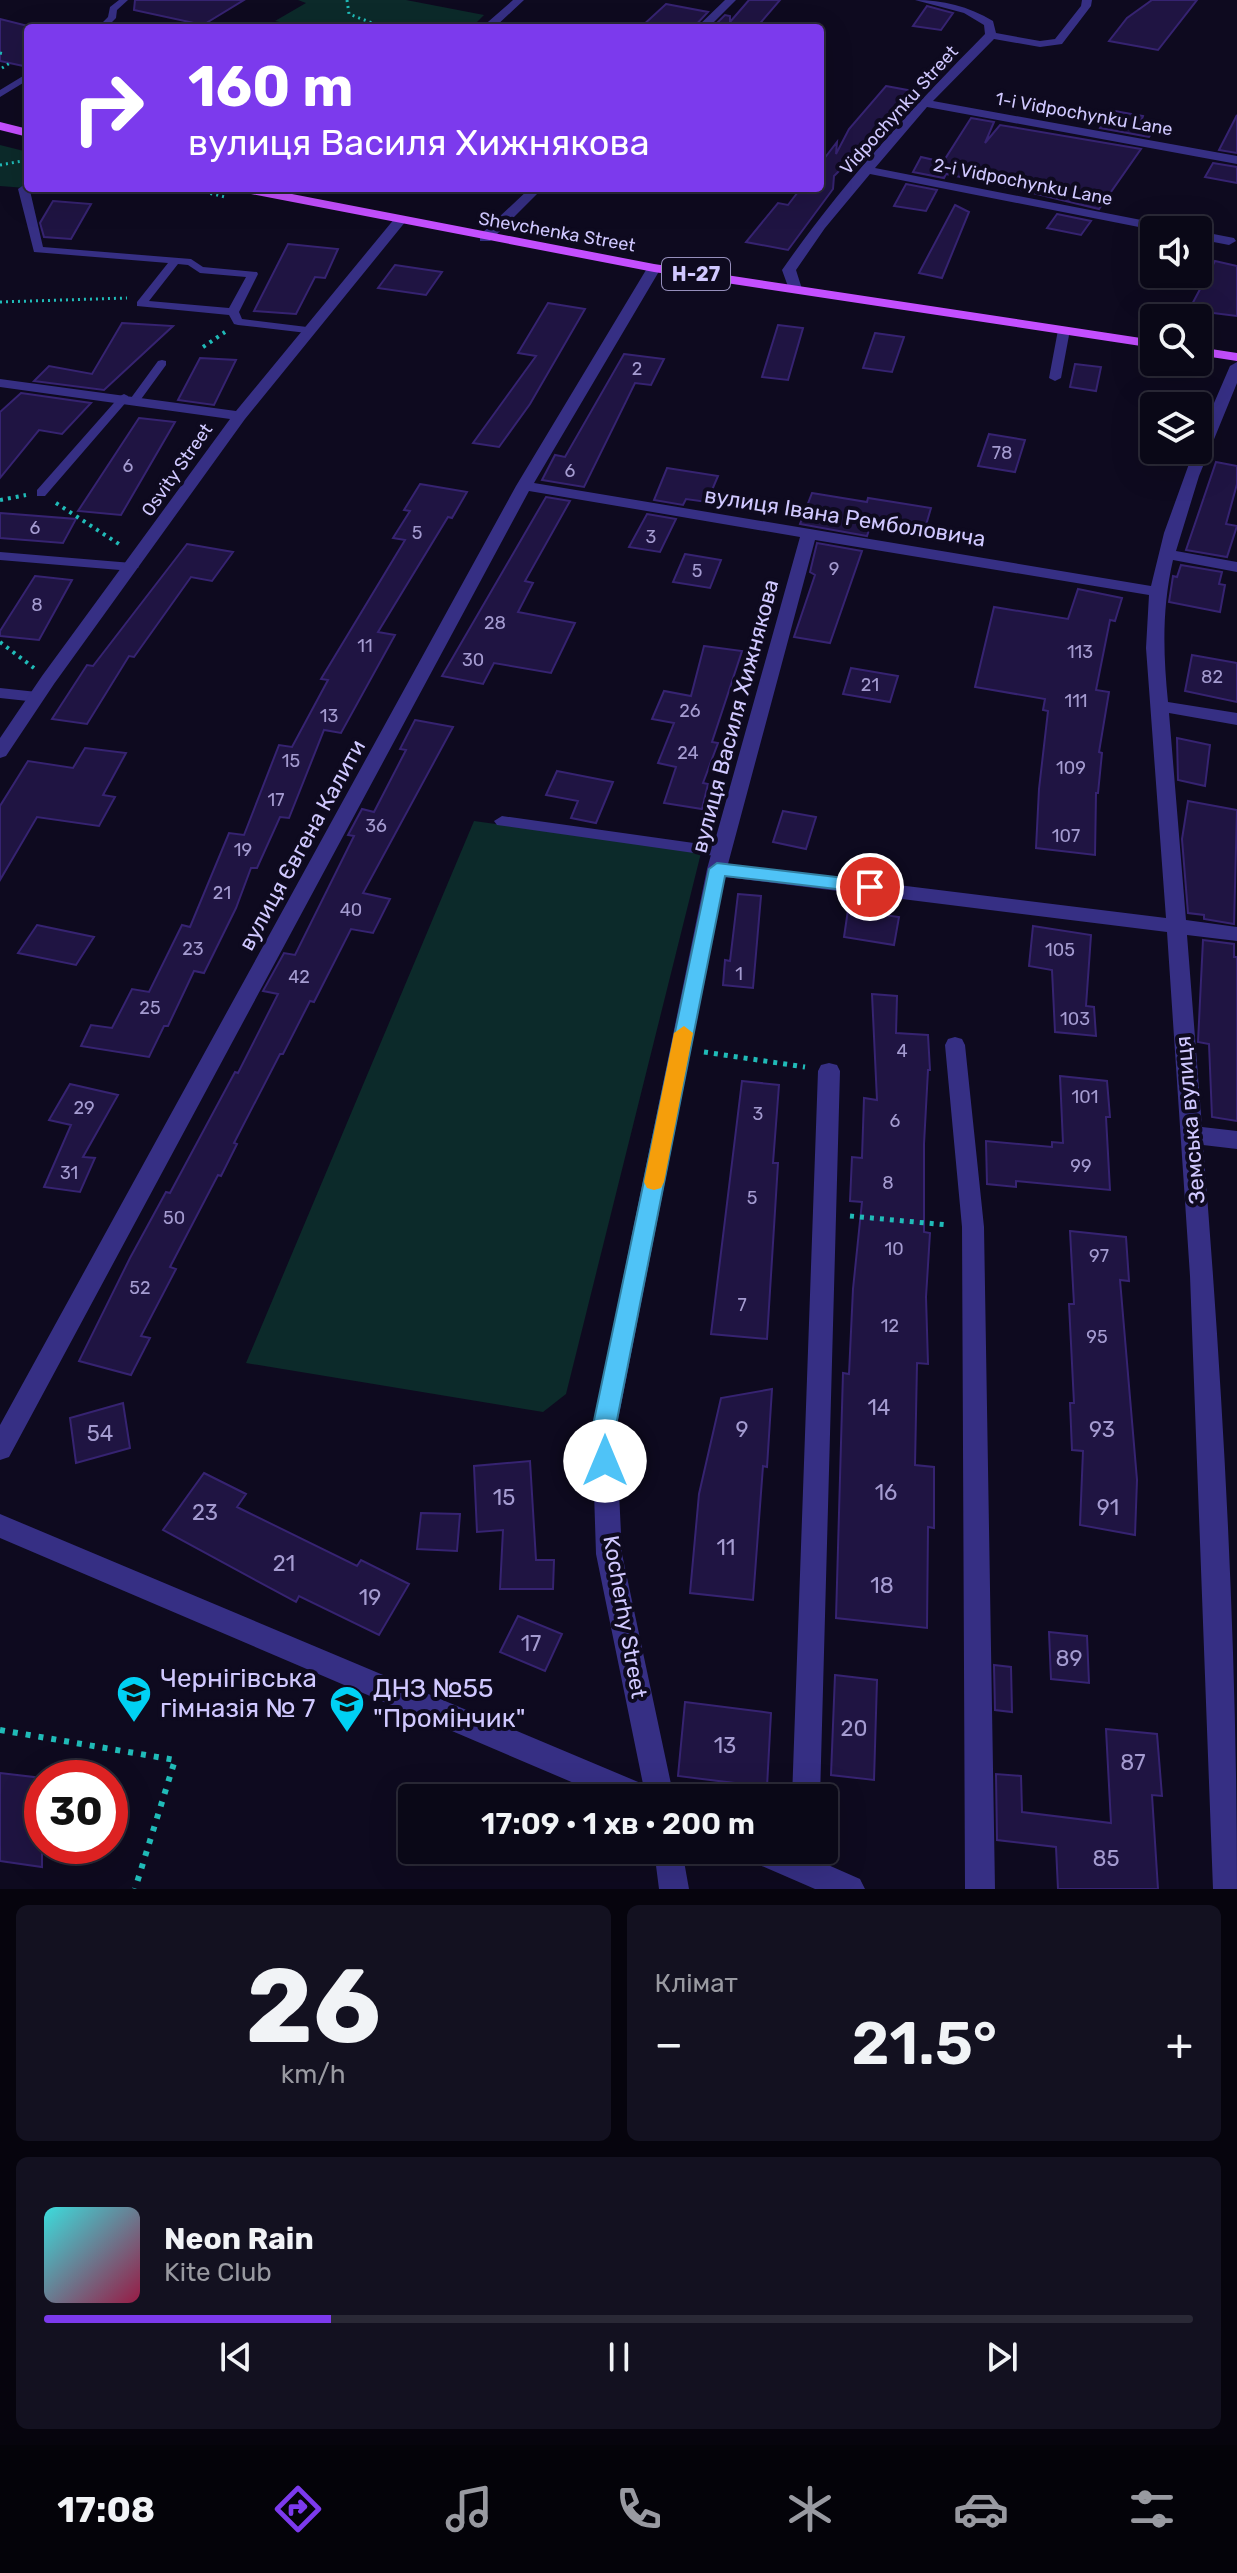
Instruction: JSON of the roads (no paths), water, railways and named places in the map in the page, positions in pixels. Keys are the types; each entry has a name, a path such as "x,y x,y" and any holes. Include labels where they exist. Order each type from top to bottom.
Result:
{"main road":[{"path":"0,126 24,132"},
{"name":"Shevchenka Street","path":"260,192 485,238 654,268 1140,342"},
{"path":"1212,353 1237,357"}],"street":[{"path":"492,24 519,0"},
{"path":"706,24 731,0"},
{"path":"920,0 968,11 989,23 991,35 1040,44 1058,42 1086,6 1087,0"},
{"name":"Vidpochynku Street","path":"795,289 789,270 820,225 924,103 991,35"},
{"name":"1-i Vidpochynku Lane","path":"924,103 1237,160"},
{"name":"2-i Vidpochynku Lane","path":"868,170 1140,224"},
{"path":"485,238 533,192"},
{"name":"Osvity Street","path":"0,752 48,680 240,416 307,330 400,221"},
{"path":"1212,238 1229,241"},
{"name":"вулиця Євгена Калити","path":"0,1449 524,486 654,268"},
{"name":"Земська вулиця","path":"1228,1889 1202,1276 1154,649 1158,592 1183,496 1237,366"},
{"path":"0,383 240,416"},
{"name":"вулиця Івана Ремболовича","path":"524,486 1158,592"},
{"name":"вулиця Василя Хижнякова","path":"809,534 720,860 1237,934"},
{"path":"1168,554 1237,567"},
{"path":"1160,706 1237,719"},
{"name":"Kocherhy Street","path":"657,1784 609,1554 604,1430 720,860"},
{"path":"955,1045 973,1227 980,1889"},
{"path":"806,1784 829,1071"},
{"path":"1191,1135 1237,1140"},
{"path":"0,1526 609,1784"},
{"path":"670,1864 674,1889"},
{"path":"810,1864 850,1889"}],"lane":[{"path":"101,24 124,0"},
{"path":"0,94 24,79"},
{"path":"24,188 38,250 191,262 200,270 253,274 236,317"},
{"path":"175,261 141,304 307,330"},
{"path":"1055,378 1064,330"},
{"path":"41,493 162,363"},
{"path":"1,557 135,562"},
{"path":"0,693 37,697"},
{"path":"502,821 720,860"}],"place":[{"name":"Чернігівська гімназія № 7","path":"134,1724"},
{"name":"ДНЗ №55 \"Промінчик\"","path":"347,1734"}]}
